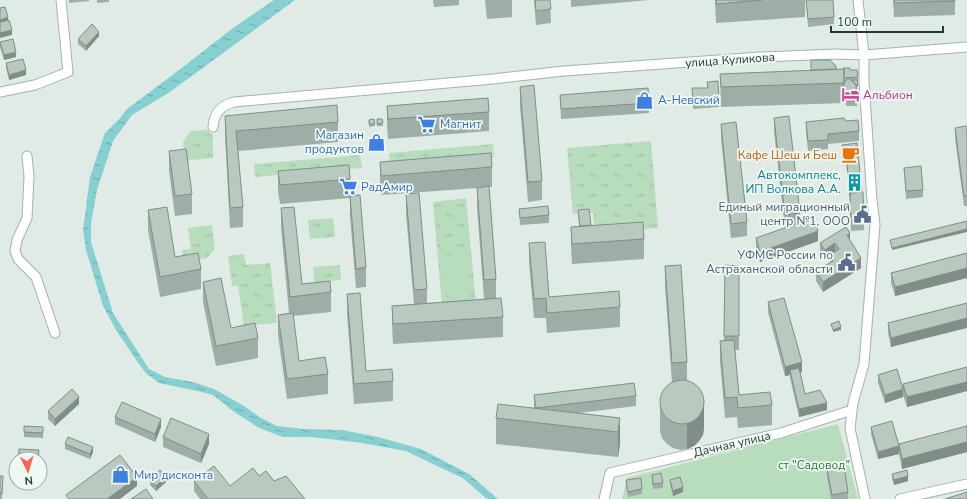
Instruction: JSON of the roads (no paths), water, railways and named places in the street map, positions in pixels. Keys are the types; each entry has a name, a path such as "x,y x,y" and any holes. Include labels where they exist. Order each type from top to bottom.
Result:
{"street":[{"path":"0,92 35,85 68,72 61,0"},
{"path":"858,0 864,55 865,108 875,225 864,364 853,403 850,428 864,499"},
{"name":"улица Куликова","path":"213,127 215,116 220,109 229,103 234,102 493,79 564,71 700,61 836,54 864,55 967,47"},
{"path":"27,156 29,176 27,218 17,240 15,251 18,259 36,277 55,333"},
{"name":"Дачная улица","path":"604,499 610,473 781,433 852,410"},
{"path":"900,499 967,484"}],"water":[{"path":"274,0 295,0 170,92 132,115 113,141 97,190 91,223 91,242 113,313 149,369 165,377 193,382 214,389 244,406 261,418 277,426 305,429 342,430 378,437 421,449 469,474 498,499 487,499 463,478 406,451 362,443 313,437 283,437 259,428 233,411 213,395 159,383 146,373 139,364 116,330 103,306 86,250 83,230 90,177 105,133 127,109 233,28"}],"place":[{"name":"Альбион","path":"850,95"},
{"name":"А-Невский","path":"645,100"},
{"name":"Магнит","path":"427,124"},
{"name":"Магазин продуктов","path":"377,142"},
{"name":"Кафе Шеш и Беш","path":"850,155"},
{"name":"Автокомплекс, ИП Волкова А.А.","path":"854,182"},
{"name":"РадАмир","path":"348,187"},
{"name":"Единый миграционный центр №1, ООО","path":"863,214"},
{"name":"УФМС России по Астраханской области","path":"846,262"},
{"name":"Мир дисконта","path":"121,475"}],"park label":[{"name":"ст \"Садовод\"","path":"814,465"}]}
